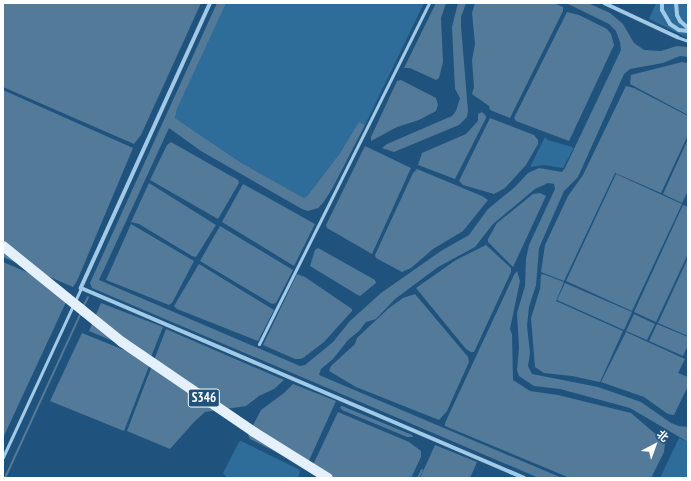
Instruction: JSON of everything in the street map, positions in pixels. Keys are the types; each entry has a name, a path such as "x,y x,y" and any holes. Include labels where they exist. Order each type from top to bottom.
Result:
{"main road":[{"name":"S346","path":"3,246 122,342 254,432 328,478"}],"street":[{"path":"210,3 81,288 524,478"},
{"path":"604,3 677,37"},
{"path":"662,3 665,17 675,28 688,30"},
{"path":"676,3 677,14 680,21 688,30"},
{"path":"672,34 675,28"}],"lane":[{"path":"260,344 429,3"},
{"path":"677,37 688,41"},
{"path":"3,457 79,308 81,288"}],"shaded area":[{"path":"3,3 201,3 141,135 134,144 3,87"},
{"path":"217,3 226,3 177,109 175,118 240,162 304,198 308,195 340,153 359,122 365,125 332,189 323,203 318,208 308,211 201,151 169,128 99,280 300,366 305,365 333,342 350,321 381,293 441,251 469,235 488,209 515,187 528,173 539,168 562,172 565,168 621,50 616,31 609,24 566,3 588,3 610,13 623,24 634,43 644,50 661,51 677,46 688,47 688,57 680,56 663,63 630,69 624,74 578,177 564,191 539,248 536,285 529,307 527,326 530,353 528,366 532,374 598,387 641,402 671,423 688,427 688,442 630,408 560,389 534,386 519,376 517,370 519,347 517,313 525,286 526,259 529,245 555,189 554,184 548,183 535,189 493,224 475,247 438,267 395,299 376,319 366,322 359,331 348,340 333,359 321,369 319,375 562,478 539,478 92,288 90,283"},
{"path":"225,3 424,3 365,125 359,123 340,153 308,195 304,198 240,162 175,118 177,109"},
{"path":"436,3 446,3 441,18 443,62 439,78 436,80 410,68 404,68"},
{"path":"458,3 466,3 461,17 461,26 468,111 467,117 459,125 394,152 382,148 387,144 452,116 456,111 460,98 455,89 452,27"},
{"path":"475,3 554,3 563,7 563,11 510,118 490,110 489,106 472,94 474,87 472,60 475,44 472,13"},
{"path":"656,3 688,3 688,38 649,19"},
{"path":"567,12 579,15 607,29 611,34 614,45 569,141 516,121 514,118"},
{"path":"682,62 688,63 688,115 630,84 631,75"},
{"path":"401,80 436,98 438,105 436,111 419,120 397,127 371,141 371,137 397,81"},
{"path":"626,86 634,88 688,116 688,135 661,193 615,173 564,281 541,272 545,245 568,196 583,175"},
{"path":"3,90 133,148 77,281 73,287 3,257"},
{"path":"482,112 486,118 455,179 418,165 422,153 466,134 478,121 478,114"},
{"path":"490,118 534,135 538,140 538,144 526,165 505,188 494,194 463,185 459,181"},
{"path":"545,137 548,140 572,147 573,149 563,168 543,165 531,167"},
{"path":"688,139 688,191 682,203 663,194"},
{"path":"171,142 238,180 239,183 218,219 150,180 167,145"},
{"path":"365,146 411,168 372,254 327,228 326,225"},
{"path":"417,169 482,196 488,200 463,231 433,249 411,268 402,272 376,258 375,255 413,173"},
{"path":"616,174 682,204 632,311 566,281"},
{"path":"149,183 216,225 196,257 139,224 131,222"},
{"path":"243,184 315,224 294,266 222,222"},
{"path":"540,193 546,196 513,267 488,242 488,239 497,223 533,194"},
{"path":"683,205 688,207 688,254 656,322 634,312"},
{"path":"131,224 194,261 172,303 169,305 106,280"},
{"path":"220,226 293,270 276,303 272,304 200,261"},
{"path":"486,245 511,268 511,272 474,352 471,352 466,349 416,288 456,260"},
{"path":"318,248 375,280 376,283 360,296 356,294 310,266 315,250"},
{"path":"688,258 688,336 658,323"},
{"path":"3,262 62,287 66,291 67,300 3,438"},
{"path":"199,264 274,310 258,341 177,309 174,306"},
{"path":"517,271 520,281 510,329 512,334 513,380 530,391 558,395 631,413 665,444 664,452 651,478 570,478 445,426 445,423"},
{"path":"297,274 305,277 352,309 352,311 324,342 300,359 295,359 263,345"},
{"path":"543,274 564,282 556,301 623,331 600,382 572,376 544,373 535,367 531,318 540,289 541,275"},
{"path":"565,283 632,312 624,330 557,300"},
{"path":"415,294 468,357 469,362 447,411 439,420 356,387 329,371 331,366 355,344 357,338 389,308 403,298"},
{"path":"101,303 163,327 151,357 89,331"},
{"path":"634,314 655,324 647,340 626,331"},
{"path":"657,324 688,337 688,345 683,356 649,341"},
{"path":"166,329 284,380 274,389 259,396 246,406 205,412 170,449 127,431"},
{"path":"626,332 685,359 678,373 688,377 688,386 674,415 668,414 644,397 601,382"},
{"path":"82,333 151,361 124,431 50,401"},
{"path":"293,384 336,401 307,465 304,466 250,439 248,435 261,410 284,393"},
{"path":"342,406 412,435 413,437 407,437 342,410 340,407"},
{"path":"338,412 409,442 421,451 421,457 411,478 331,478 312,467"},
{"path":"679,438 688,442 688,478 660,478"},
{"path":"241,441 298,469 300,471 298,478 227,478 223,473 239,442"},
{"path":"435,445 477,462 470,478 420,478"}],"waterway":[{"path":"83,307 88,297"},
{"path":"5,478 81,313"},
{"path":"418,478 422,470"}]}
